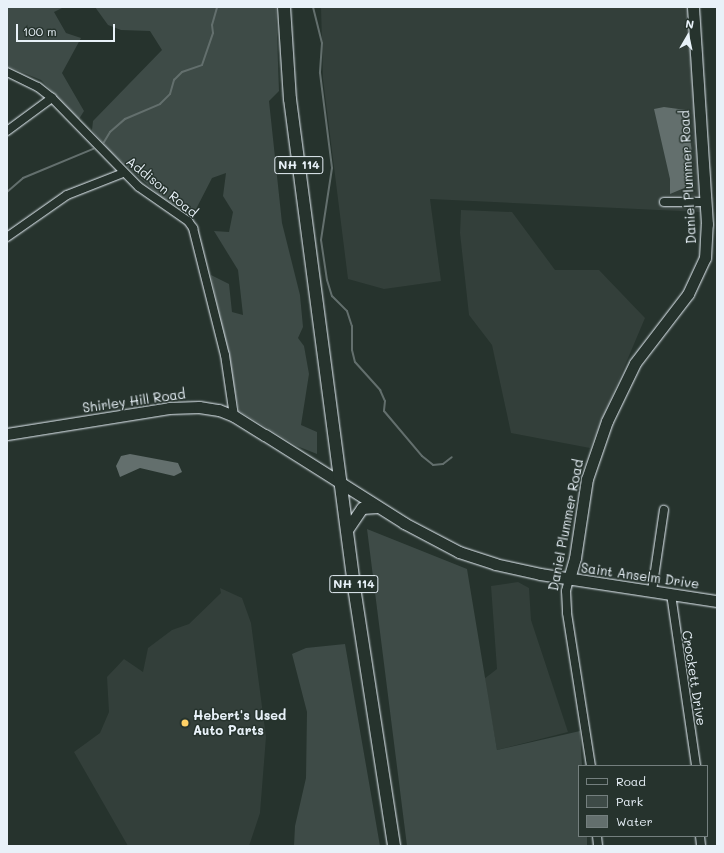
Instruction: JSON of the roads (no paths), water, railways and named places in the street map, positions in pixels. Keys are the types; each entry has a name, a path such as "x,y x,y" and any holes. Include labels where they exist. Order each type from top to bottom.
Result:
{"main road":[{"name":"NH 114","path":"284,7 290,99 347,530 394,846"}],"street":[{"name":"Daniel Plummer Road","path":"591,765 567,613 566,590 575,558 587,479 607,421 636,363 688,294 702,267 707,239 706,202 693,7"},
{"name":"Addison Road","path":"7,72 38,86 52,98 124,172 157,201 188,221 196,234 229,374 234,416"},
{"path":"7,131 52,98"},
{"path":"7,237 67,195 124,172"},
{"path":"664,202 706,202"},
{"name":"Shirley Hill Road","path":"7,434 181,407 206,408 234,416 341,484"},
{"name":"Saint Anselm Drive","path":"341,484 377,508 431,538 476,558 527,572 717,601"},
{"path":"347,530 362,508 377,508"},
{"path":"652,591 664,510"},
{"name":"Crockett Drive","path":"671,594 696,765"}],"water":[{"path":"664,107 686,110 692,152 689,186 670,194 670,179 654,109"},
{"path":"130,454 178,463 182,472 174,476 140,468 120,477 116,466 121,456"}],"waterway":[{"path":"104,142 110,132 125,119 160,104 170,94 174,80 182,72 202,65 213,33 212,25 217,7"},
{"path":"313,7 322,43 320,73 332,168 321,240 327,280 332,296 347,311 352,326 352,350 355,362 380,390 385,401 384,411 422,456 433,465 443,464 452,457"},
{"path":"7,192 23,178 93,149"}],"place":[{"name":"Hebert's Used Auto Parts","path":"185,723"}]}
